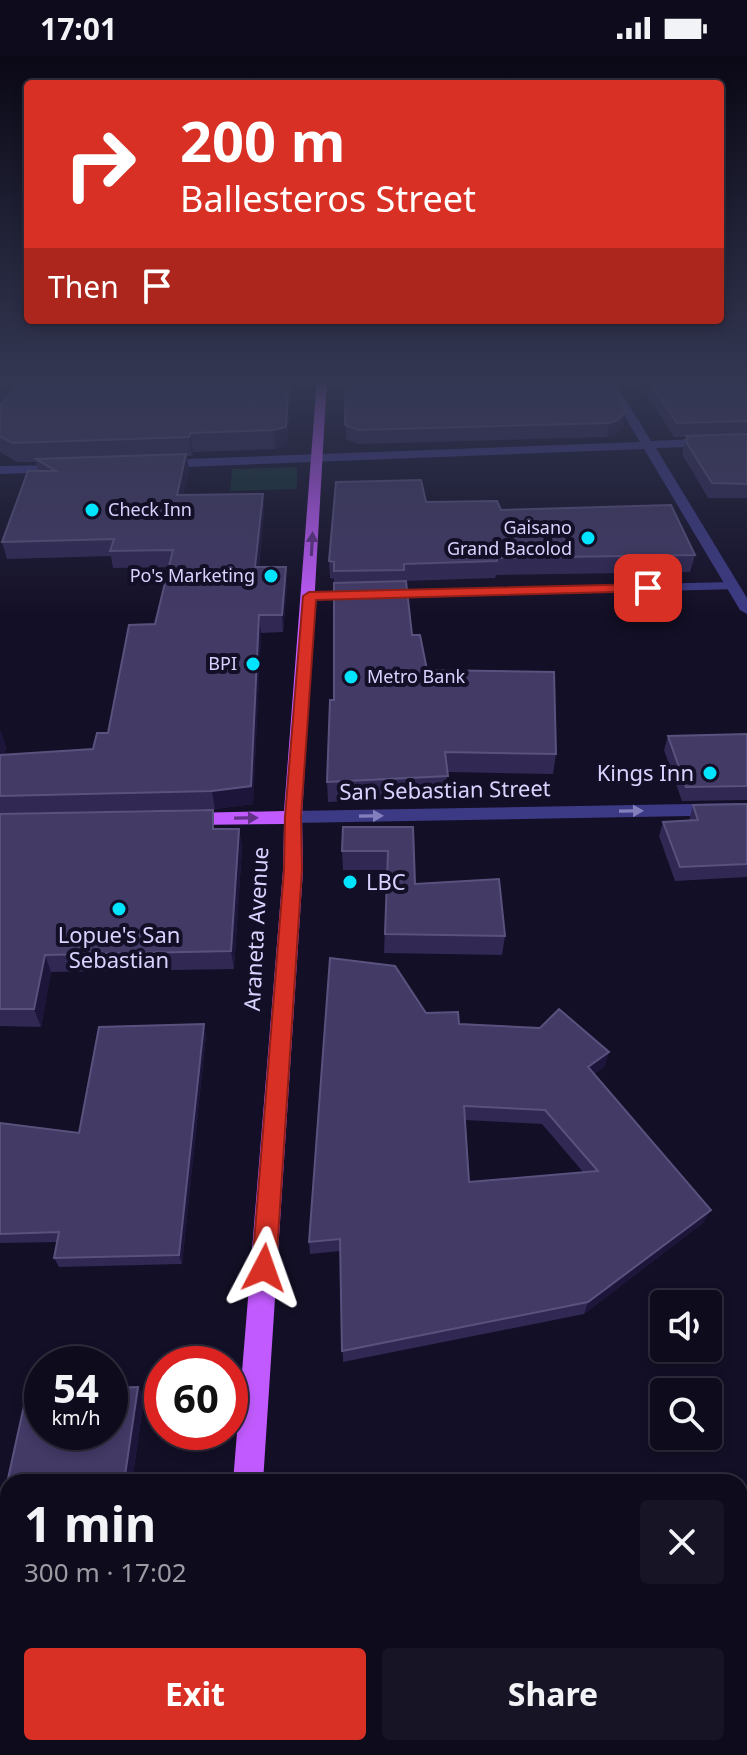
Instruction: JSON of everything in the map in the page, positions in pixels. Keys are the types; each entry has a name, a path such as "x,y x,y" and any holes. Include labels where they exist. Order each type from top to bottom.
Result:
{"main road":[{"name":"Araneta Avenue","path":"249,1474 292,886 293,817 318,459"},
{"name":"San Sebastian Street","path":"170,820 293,817"}],"street":[{"path":"141,465 335,458"},
{"path":"653,458 747,610"},
{"path":"0,470 78,467"},
{"path":"309,596 732,586"},
{"name":"San Sebastian Street","path":"293,817 747,809"}],"green space":[{"path":"297,467 297,489 230,491 232,469"}],"building":[{"path":"185,458 177,495 263,494 255,567 286,567 282,615 259,615 251,786 212,791 0,796 0,755 93,749 97,733 108,733 129,625 155,624 173,550 110,551 114,539 2,542 28,471 56,471 36,459"},
{"path":"696,458 747,458 747,484 712,483"},
{"path":"421,480 426,502 497,501 501,510 671,505 695,555 497,558 497,561 404,564 404,570 334,571 334,562 329,561 336,482"},
{"path":"406,581 412,635 420,635 427,670 554,672 556,754 445,752 448,776 327,782 330,700 334,700 334,583"},
{"name":"Kings Inn","path":"747,734 747,786 686,787 668,736"},
{"path":"747,804 747,864 680,867 663,822 698,820 693,805"},
{"name":"Lopue's San Sebastian","path":"213,810 213,829 239,829 231,951 45,955 34,1009 0,1009 0,814"},
{"path":"343,827 413,827 415,884 499,879 505,936 385,934 388,851 342,851"},
{"path":"330,958 395,966 426,1013 458,1012 459,1024 540,1028 559,1009 609,1052 588,1067 711,1210 588,1302 342,1351 340,1239 309,1242","holes":["464,1106 545,1110 598,1171 469,1182"]},
{"path":"204,1024 179,1255 54,1258 59,1232 0,1234 0,1123 79,1133 99,1027"},
{"path":"128,1387 138,1387 125,1474 9,1474 24,1406 24,1450 128,1450"}],"place":[{"name":"Check Inn","path":"92,510"},
{"name":"Gaisano Grand Bacolod","path":"588,538"},
{"name":"Po's Marketing","path":"271,576"},
{"name":"BPI","path":"253,664"},
{"name":"Metro Bank","path":"351,677"},
{"name":"Kings Inn","path":"710,773"},
{"name":"LBC","path":"350,882"},
{"name":"Lopue's San Sebastian","path":"119,909"}],"route":[{"path":"264,1268 309,596 648,588"}]}
